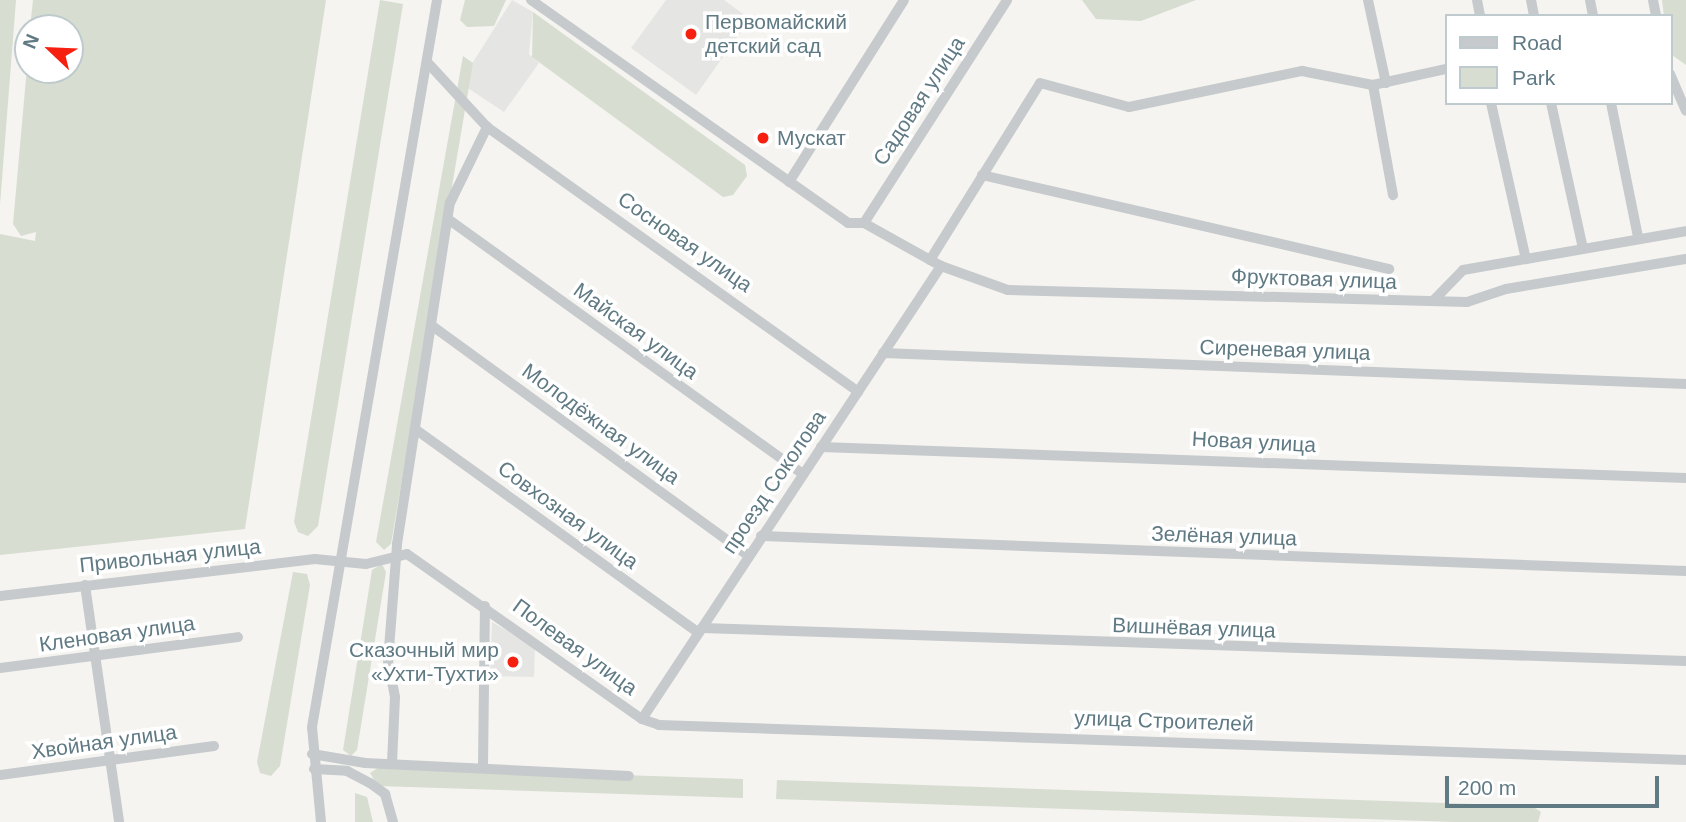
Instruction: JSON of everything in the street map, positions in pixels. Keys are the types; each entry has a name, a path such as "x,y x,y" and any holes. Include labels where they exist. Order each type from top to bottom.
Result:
{"street":[{"path":"321,822 312,754 437,0"},
{"name":"Фруктовая улица","path":"531,0 848,223 864,223 940,267 1009,290 1467,302 1506,289 1686,259"},
{"path":"789,181 904,0"},
{"name":"Садовая улица","path":"864,223 1007,0"},
{"path":"1368,0 1386,83"},
{"name":"Сосновая улица","path":"427,62 486,127 858,392"},
{"path":"930,260 1040,83 1129,107 1302,71 1373,85 1444,69"},
{"path":"1672,79 1686,111"},
{"path":"1373,85 1393,195"},
{"path":"1492,105 1526,259"},
{"path":"1551,105 1583,249"},
{"path":"1611,105 1638,237"},
{"path":"476,118 479,141"},
{"path":"392,763 395,698 388,662 395,557 447,219 486,127"},
{"name":"Фруктовая улица","path":"982,175 1390,269"},
{"name":"Майская улица","path":"447,219 803,474"},
{"path":"1433,301 1463,270 1638,237 1686,231"},
{"name":"проезд Соколова","path":"642,719 940,267"},
{"name":"Молодёжная улица","path":"431,325 748,555"},
{"name":"Сиреневая улица","path":"883,353 1686,384"},
{"name":"Совхозная улица","path":"415,429 700,630"},
{"name":"Новая улица","path":"821,447 1686,478"},
{"name":"Зелёная улица","path":"761,536 1686,572"},
{"name":"Полевая улица","path":"395,557 412,555 642,719"},
{"name":"Привольная улица","path":"0,596 315,559 344,562 395,557"},
{"path":"85,585 119,822"},
{"name":"Полевая улица","path":"483,766 485,606"},
{"name":"Вишнёвая улица","path":"700,630 1686,661"},
{"name":"Кленовая улица","path":"0,668 238,637"},
{"name":"улица Строителей","path":"642,719 1686,760"},
{"name":"Хвойная улица","path":"0,775 214,746"},
{"path":"312,754 392,763 629,776"},
{"path":"314,769 347,771 370,783 385,794 393,822"}],"shaded area":[{"path":"512,0 533,12 529,54 539,63 504,112 460,83"},
{"name":"Первомайский детский сад","path":"666,0 724,0 750,19 696,95 631,48"},
{"name":"Сказочный мир «Ухти-Тухти»","path":"492,622 535,647 534,677 490,676"}],"green space":[{"path":"0,0 16,0 14,14 0,205"},
{"path":"33,0 326,0 245,529 0,555 0,234 35,241 36,232 21,236 13,224 26,84 84,84 84,14 32,14"},
{"path":"380,0 403,4 318,526 308,536 298,532 294,522"},
{"path":"465,0 506,0 494,26 467,27 460,20"},
{"path":"1082,0 1196,0 1141,21 1096,19"},
{"path":"1662,0 1686,0 1686,65 1672,55 1672,14 1664,14"},
{"path":"533,12 745,165 747,176 733,195 723,197 532,57"},
{"path":"463,56 473,63 391,544 384,550 376,542"},
{"path":"382,564 386,572 357,750 351,756 343,750 372,570"},
{"path":"293,572 307,574 310,585 280,766 271,776 260,773 257,762"},
{"path":"379,767 743,779 743,798 378,786 370,773"},
{"path":"777,780 1532,806 1541,812 1538,822 1455,822 776,799"},
{"path":"355,793 367,797 373,822 355,822"}],"place":[{"name":"Первомайский детский сад","path":"691,34"},
{"name":"Мускат","path":"763,138"},
{"name":"Сказочный мир «Ухти-Тухти»","path":"513,662"}]}
